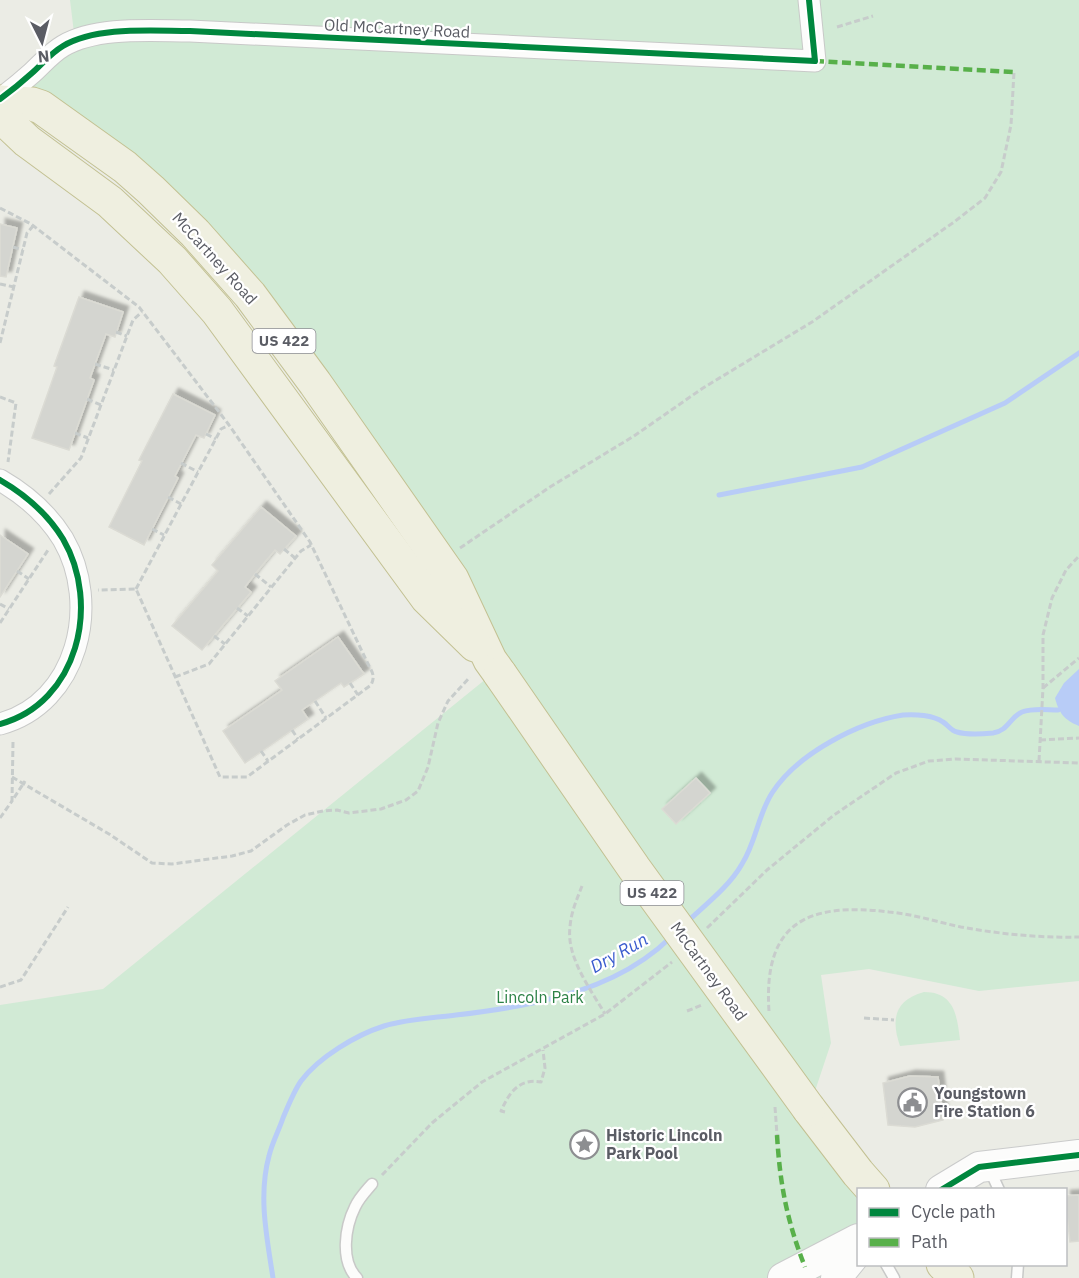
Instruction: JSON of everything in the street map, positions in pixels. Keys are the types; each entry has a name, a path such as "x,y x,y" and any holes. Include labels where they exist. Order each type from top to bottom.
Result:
{"highway":[{"name":"McCartney Road","path":"0,101 41,107 125,168 195,233 250,295 440,561 452,579 495,667 634,868 809,1109 871,1188"},
{"name":"McCartney Road","path":"0,109 8,123 27,141 110,202 172,260 217,311 428,598 495,667"},
{"path":"945,1266 957,1278"}],"street":[{"name":"Old McCartney Road","path":"0,101 33,73 53,52 65,45 98,34 133,31 190,31 815,61 809,0"},
{"path":"0,724 32,710 61,683 72,660 79,636 81,611 80,590 74,563 64,541 51,521 16,489 4,471"},
{"path":"944,1188 979,1167 994,1178 1079,1155"},
{"path":"783,1278 857,1240"},
{"path":"836,1278 857,1252"}],"lane":[{"path":"357,1278 350,1271 347,1259 347,1238 354,1208 372,1184"}],"path":[{"path":"837,27 873,16"},
{"path":"440,561 550,486 634,436 703,388 812,322 985,198 1001,172 1011,125 1014,72"},
{"path":"0,208 33,226 139,307 229,425 311,545 374,676 371,685 247,777 220,777 136,589"},
{"path":"0,343 27,233 33,226"},
{"path":"13,248 23,250"},
{"path":"0,284 14,287"},
{"path":"36,506 81,458 133,320 142,312"},
{"path":"0,321 5,322"},
{"path":"116,332 127,336"},
{"path":"95,364 114,370"},
{"path":"0,396 16,403 4,471"},
{"path":"87,399 101,405"},
{"path":"136,589 221,429 229,425"},
{"path":"75,433 88,438"},
{"path":"206,434 216,439"},
{"path":"181,464 198,472"},
{"path":"168,497 181,504"},
{"path":"152,529 164,536"},
{"path":"175,677 208,664 301,551 311,545"},
{"path":"0,623 51,546"},
{"path":"284,549 295,558"},
{"path":"1079,556 1066,570 1052,598 1043,635 1040,740 1040,761 1079,763"},
{"path":"16,571 29,579"},
{"path":"255,574 271,587"},
{"path":"80,590 136,589"},
{"path":"0,604 9,609"},
{"path":"237,608 248,616"},
{"path":"214,636 225,644"},
{"path":"1043,688 1079,658"},
{"path":"12,777 109,834 152,863 172,864 251,851 305,815 324,811 337,810 349,813 381,809 406,800 418,792 428,767 438,723 448,701 465,681 495,667"},
{"path":"350,683 358,695"},
{"path":"315,701 326,718"},
{"path":"292,730 298,739"},
{"path":"1040,740 1079,738"},
{"path":"12,801 13,742"},
{"path":"261,751 268,761"},
{"path":"0,818 24,782"},
{"path":"582,886 572,912 569,930 580,973 605,1014"},
{"path":"0,987 21,980 68,907"},
{"path":"769,1018 767,987 771,960 781,938 794,924 816,914 848,910 890,912 961,927 1024,936 1079,937"},
{"path":"687,1011 697,1007"},
{"path":"864,1017 894,1020"},
{"path":"505,1112 501,1111 512,1090 529,1081 541,1082 545,1068 543,1049"},
{"path":"775,1106 777,1136"}],"green space":[{"name":"Lincoln Park","path":"70,0 1079,0 1079,981 979,991 869,969 821,975 831,1043 809,1109 857,1188 857,1252 836,1278 0,1278 0,1005 103,989 497,670 452,579 151,190 0,99 75,41"},
{"path":"924,992 942,996 948,1001 955,1014 960,1040 900,1046 896,1028 897,1012 906,1000"}],"water":[{"path":"1079,669 1079,726 1063,715 1055,698 1064,683"}],"building":[{"path":"0,224 17,228 6,277 0,276"},
{"path":"79,297 123,312 115,337 106,334 90,378 94,380 69,450 32,438 57,367 54,366"},
{"path":"173,394 215,415 204,438 196,435 175,476 178,478 144,545 109,527 142,461 139,460"},
{"path":"261,507 296,536 280,554 275,550 255,574 245,587 251,592 202,650 172,626 218,571 212,565"},
{"path":"0,535 28,554 0,597"},
{"path":"338,637 364,674 344,687 341,683 302,710 308,719 245,763 223,731 282,690 275,681"},
{"path":"696,778 710,793 676,824 662,809"},
{"name":"Youngstown Fire Station 6","path":"910,1076 938,1077 943,1120 915,1127 888,1125 883,1083"},
{"path":"1079,1195 1079,1241 1070,1242 1067,1196"}],"waterway":[{"path":"719,495 862,467 1005,403 1079,353"},
{"name":"Dry Run","path":"686,923 737,872 751,847 767,801 783,779 797,765 830,742 848,732 903,715 929,716 955,731 980,734 1002,730 1022,712 1058,710"},
{"name":"Dry Run","path":"273,1278 264,1202 269,1156 283,1118 301,1081 328,1055 350,1041 384,1026 411,1020 517,1006 591,987 625,971 670,938"}],"marked path":[{"path":"815,61 1014,72"},
{"path":"777,1135 785,1202 805,1267"}],"cycle path":[{"path":"0,99 63,46 92,35 142,30 815,61 809,0"},
{"path":"0,480 35,505 63,539 74,565 80,592 80,621 75,648 64,673 48,695 27,713 0,724"},
{"path":"944,1188 979,1167 1079,1155"}],"place":[{"name":"Youngstown Fire Station 6","path":"913,1102"},
{"name":"Historic Lincoln Park Pool","path":"585,1144"}]}
